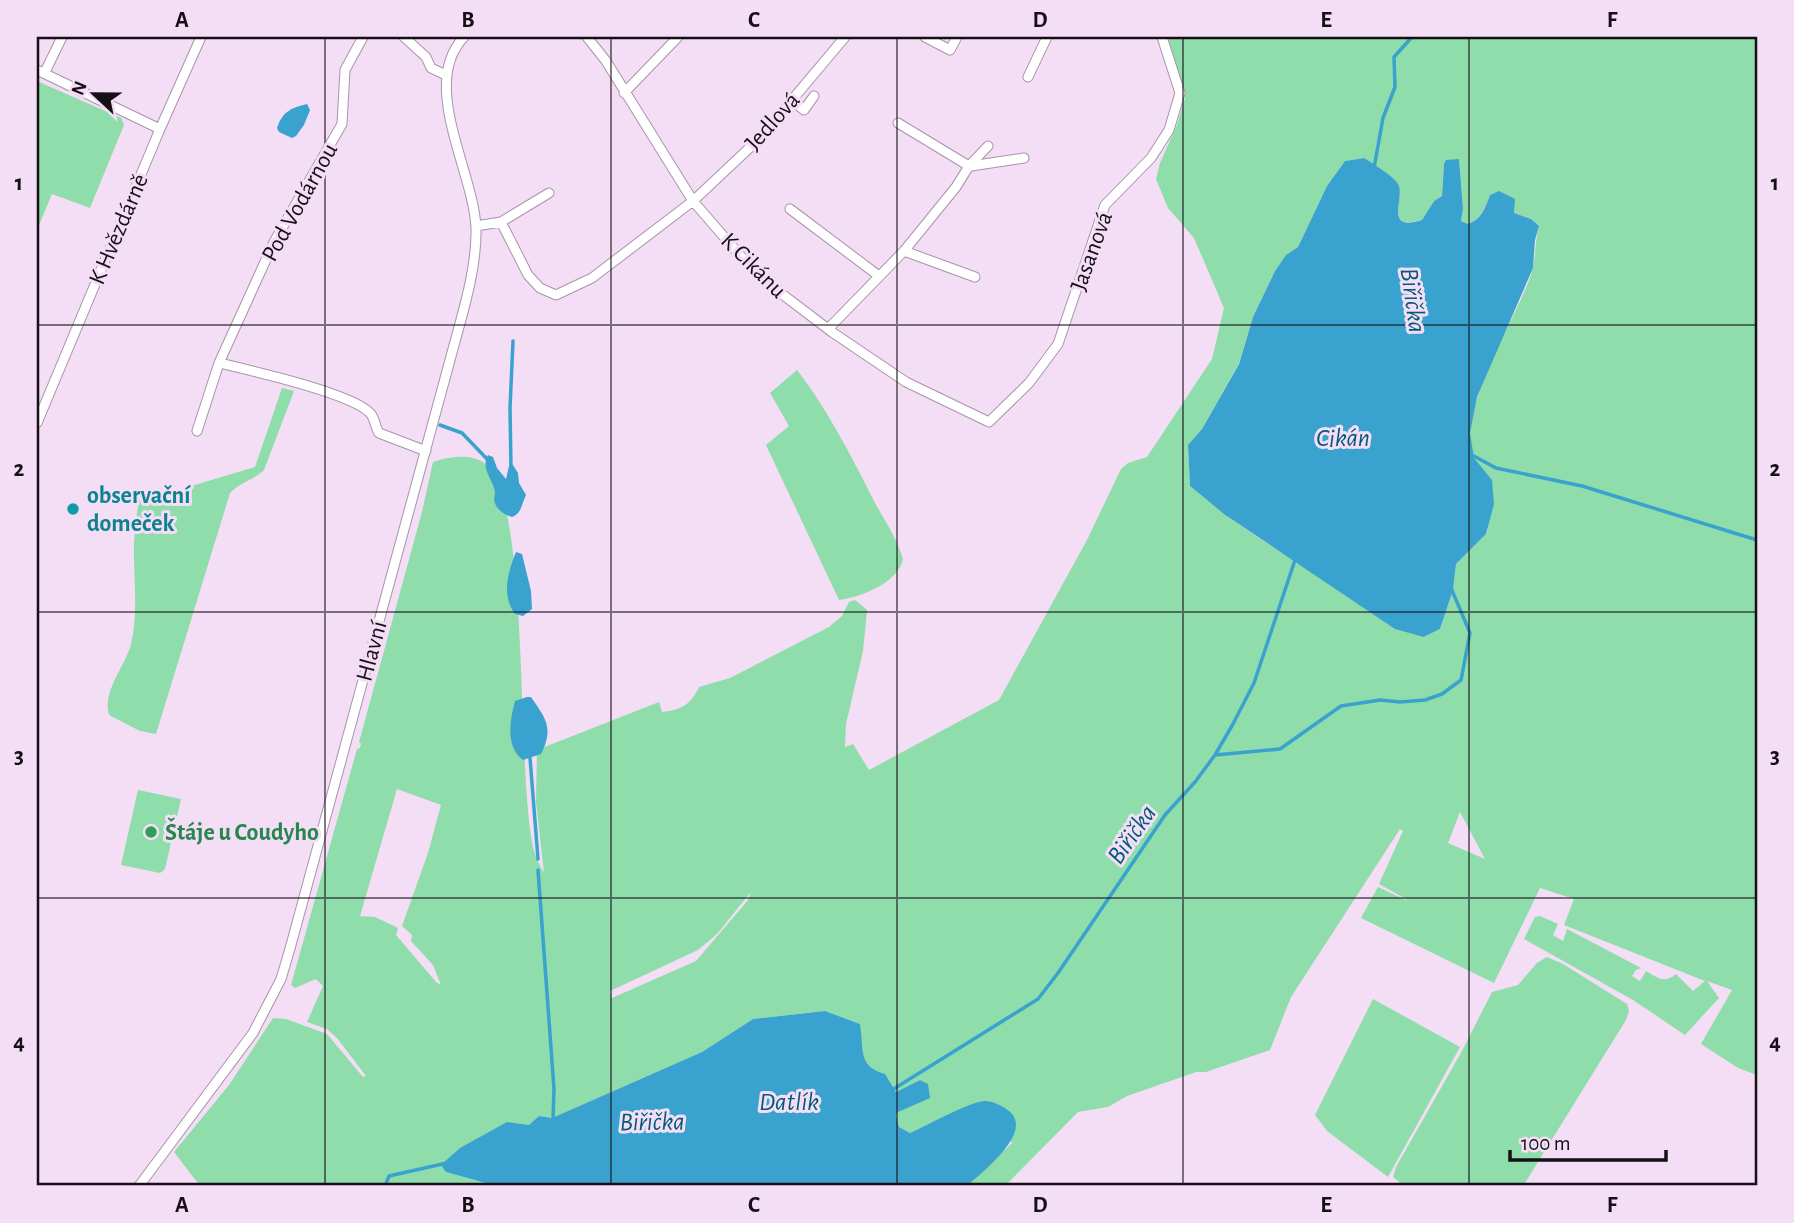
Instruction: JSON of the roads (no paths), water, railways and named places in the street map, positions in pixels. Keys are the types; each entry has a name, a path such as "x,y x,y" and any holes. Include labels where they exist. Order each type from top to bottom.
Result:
{"street":[{"path":"62,37 41,71 160,129"},
{"name":"K Hvězdárně","path":"37,422 201,37"},
{"name":"Pod Vodárnou","path":"197,431 219,363 274,242 342,124 345,70 363,37"},
{"path":"404,37 426,57 431,68 446,75"},
{"name":"Hlavní","path":"139,1186 253,1033 281,979 426,451 474,262 476,226 450,114 446,75 448,61 464,37"},
{"name":"K Cikánu","path":"587,37 606,61 693,201 757,275 828,329 906,382 989,422"},
{"path":"624,93 678,37"},
{"name":"Jedlová","path":"501,222 528,275 540,288 556,295 592,278 693,201 760,138 845,37"},
{"path":"925,37 950,50 957,37"},
{"path":"1028,77 1047,37"},
{"name":"Jasanová","path":"989,422 1029,383 1058,344 1105,205 1151,159 1169,130 1180,93 1162,37"},
{"path":"792,100 804,110 814,96"},
{"path":"898,124 969,166 1024,158"},
{"path":"828,329 904,251 956,187 969,166 988,146"},
{"path":"476,226 501,222 550,193"},
{"path":"790,209 879,276"},
{"path":"904,251 975,277"},
{"path":"219,363 285,379 356,404 370,412 379,433 426,451"}],"water":[{"path":"307,104 310,110 296,136 292,138 279,132 279,122 285,114"},
{"name":"Cikán","path":"1364,158 1394,179 1399,186 1398,213 1403,222 1422,220 1434,201 1442,196 1446,160 1459,159 1463,208 1461,221 1468,224 1477,219 1490,195 1499,191 1515,199 1514,213 1531,219 1539,226 1533,268 1477,397 1470,433 1474,458 1492,480 1494,504 1486,534 1456,564 1453,590 1440,629 1424,637 1395,629 1224,514 1190,486 1188,445 1202,429 1239,364 1253,317 1275,271 1286,255 1298,247 1327,186 1345,161"},
{"path":"488,455 493,457 497,468 506,479 509,466 513,465 518,473 519,483 526,495 520,511 512,517 499,510 494,502 494,487 485,464"},
{"path":"516,552 522,554 531,591 532,609 523,616 515,614 507,591 508,575"},
{"path":"531,697 541,712 548,730 541,754 523,760 513,748 510,733 515,701"},
{"name":"Datlík","path":"825,1011 860,1024 866,1061 876,1071 885,1074 896,1092 920,1080 928,1084 930,1098 898,1112 896,1116 899,1127 910,1133 968,1105 991,1102 1007,1109 1015,1120 1011,1141 1003,1152 967,1186 496,1186 446,1172 441,1165 460,1148 507,1122 529,1125 539,1116 552,1118 702,1052 753,1019"}],"waterway":[{"name":"Biřička","path":"1374,168 1383,118 1395,87 1394,57 1412,37"},
{"path":"511,469 513,341"},
{"path":"440,425 462,433 488,460"},
{"path":"1470,454 1496,468 1582,486 1757,540"},
{"name":"Biřička","path":"892,1090 1038,999 1058,973 1165,815 1195,782 1233,724 1254,683 1296,557"},
{"path":"1215,755 1280,749 1341,706 1380,700 1425,700 1442,694 1461,680 1470,633 1451,588"},
{"path":"530,758 538,859"},
{"path":"538,870 554,1089 553,1120"},
{"name":"Biřička","path":"385,1186 389,1176 447,1163"}],"place":[{"name":"observační domeček","path":"73,509"},
{"name":"Štáje u Coudyho","path":"151,832"}]}
